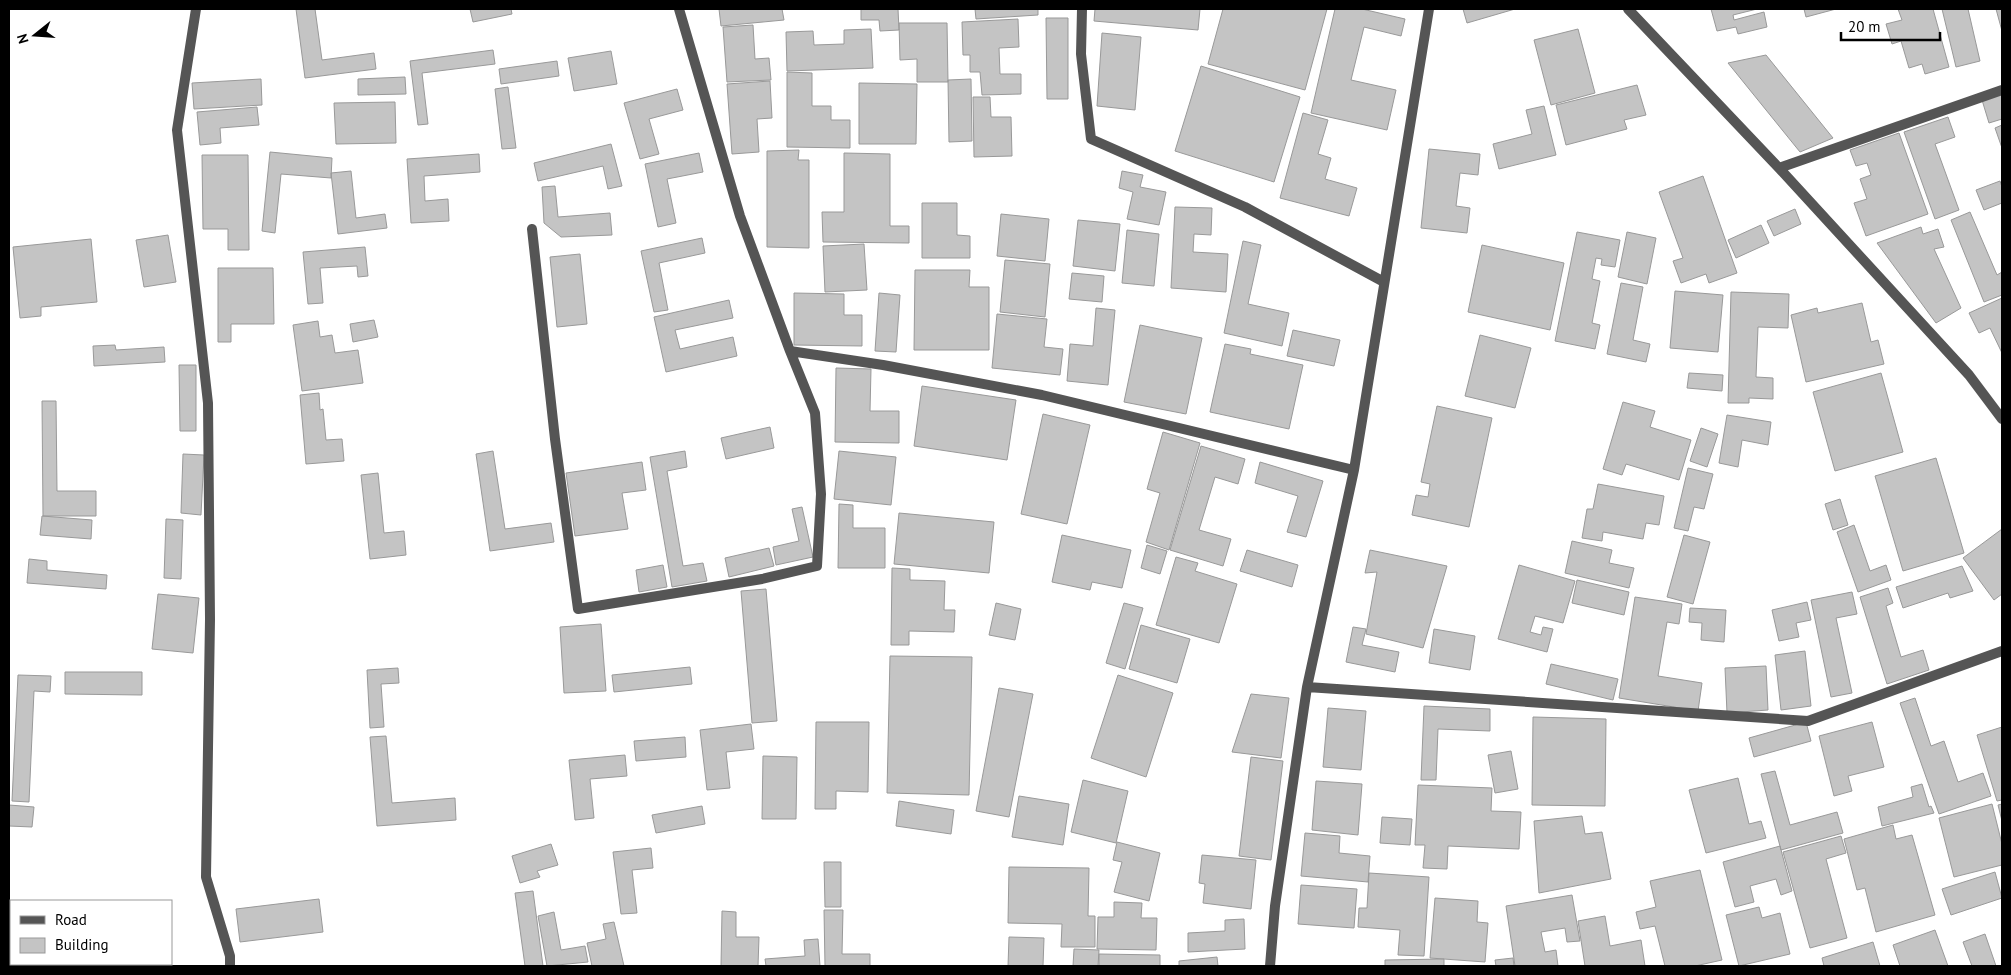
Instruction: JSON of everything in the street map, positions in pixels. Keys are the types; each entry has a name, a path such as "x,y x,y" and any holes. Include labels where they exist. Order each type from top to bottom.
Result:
{"street":[{"path":"196,9 177,130 208,403 210,619 206,877 230,956 230,966"},
{"path":"532,229 554,439 578,609 762,578 817,566 821,494 816,413 790,351 740,216 679,9"},
{"path":"1082,9 1081,54 1091,139 1245,207 1384,282"},
{"path":"1270,966 1275,906 1307,687 1354,470 1429,9"},
{"path":"1628,9 1779,168 1968,375 2002,419"},
{"path":"1779,168 2002,90"},
{"path":"790,351 883,365 1042,395 1354,470"},
{"path":"1307,687 1808,721 2002,652"}],"building":[{"path":"296,9 315,9 322,60 374,53 376,69 305,78"},
{"path":"470,9 511,9 512,14 473,22"},
{"path":"719,9 782,9 784,20 721,26"},
{"path":"861,9 898,9 899,30 880,31 879,20 861,20"},
{"path":"975,9 1038,9 1038,15 976,19"},
{"path":"1095,9 1200,9 1198,30 1094,21"},
{"path":"1223,9 1327,9 1305,90 1208,64"},
{"path":"1335,9 1362,9 1405,19 1401,36 1364,27 1351,80 1396,90 1387,130 1311,113"},
{"path":"1463,9 1515,9 1467,23"},
{"path":"1711,9 1757,9 1733,15 1734,20 1764,12 1767,27 1738,34 1736,27 1717,31"},
{"path":"1804,9 1836,9 1806,17"},
{"path":"1898,9 1933,9 1949,67 1925,74 1922,64 1909,68 1901,41 1892,44 1886,24 1902,20"},
{"path":"1942,9 1968,9 1980,61 1956,67"},
{"path":"1996,9 2002,9 2002,31"},
{"path":"1046,18 1068,18 1068,99 1047,99"},
{"path":"1018,19 1019,47 999,48 1000,74 1021,74 1021,94 982,95 980,72 970,72 970,55 963,55 962,22"},
{"path":"899,23 947,23 948,82 917,82 917,59 900,60"},
{"path":"753,25 755,59 769,58 771,80 727,82 723,27"},
{"path":"871,29 873,68 787,71 786,32 813,31 814,45 844,44 844,30"},
{"path":"1578,29 1595,93 1551,105 1534,40"},
{"path":"1102,33 1141,37 1135,110 1097,106"},
{"path":"493,50 495,64 422,73 428,124 418,125 410,61"},
{"path":"611,51 617,84 574,91 568,58"},
{"path":"1766,55 1833,138 1800,152 1728,63"},
{"path":"557,61 559,76 501,84 499,69"},
{"path":"1201,66 1300,97 1274,182 1175,151"},
{"path":"787,72 812,73 812,106 831,106 831,120 850,120 850,148 787,147"},
{"path":"405,77 406,94 358,95 358,79"},
{"path":"261,79 262,105 194,109 192,83"},
{"path":"971,79 972,141 949,142 948,80"},
{"path":"770,81 772,118 757,119 759,152 732,154 727,84"},
{"path":"859,83 917,84 916,144 859,144"},
{"path":"1637,85 1646,115 1624,120 1627,129 1566,145 1556,105"},
{"path":"508,87 516,148 502,149 495,89"},
{"path":"677,89 683,110 649,119 659,154 640,159 624,103"},
{"path":"2002,94 2002,119 1989,123 1982,100"},
{"path":"973,97 990,97 991,117 1011,117 1012,156 974,157"},
{"path":"395,102 396,143 336,144 334,103"},
{"path":"1544,106 1556,155 1499,169 1493,144 1532,134 1526,110"},
{"path":"257,107 259,125 220,128 221,143 200,145 197,112"},
{"path":"1303,113 1328,120 1318,154 1331,158 1325,179 1357,188 1349,216 1280,198"},
{"path":"1948,117 1955,137 1935,144 1959,210 1935,219 1904,132"},
{"path":"2002,125 2002,148 1995,128"},
{"path":"1899,133 1928,214 1866,236 1854,203 1867,199 1860,179 1871,175 1867,163 1856,166 1850,150"},
{"path":"611,144 622,186 608,189 603,166 538,181 534,163"},
{"path":"1429,149 1480,154 1478,175 1460,173 1456,206 1470,208 1467,233 1421,228"},
{"path":"799,150 798,160 809,160 809,248 767,247 767,151"},
{"path":"270,152 332,158 331,178 281,174 275,233 262,231"},
{"path":"699,153 703,172 667,179 676,223 658,227 645,164"},
{"path":"844,153 890,154 890,226 909,226 909,243 823,242 822,212 844,212"},
{"path":"479,154 480,172 424,176 425,201 448,199 449,221 411,223 407,159"},
{"path":"202,155 248,155 249,250 228,250 228,229 203,229"},
{"path":"351,171 356,218 385,214 387,228 338,234 331,173"},
{"path":"1122,171 1143,175 1140,187 1166,192 1159,225 1127,219 1133,192 1119,188"},
{"path":"1703,176 1737,273 1709,283 1706,274 1681,283 1673,261 1683,258 1659,192"},
{"path":"2000,181 2002,203 1984,210 1976,190"},
{"path":"555,186 558,217 610,213 612,235 561,237 544,223 542,187"},
{"path":"922,203 957,203 957,235 970,236 970,258 922,258"},
{"path":"1175,207 1212,208 1211,235 1194,234 1193,252 1228,254 1226,292 1171,288"},
{"path":"1795,209 1801,224 1774,236 1767,221"},
{"path":"1970,212 1997,275 2002,272 2002,295 1984,302 1951,220"},
{"path":"1001,214 1049,219 1045,261 997,256"},
{"path":"1078,220 1120,224 1115,271 1073,266"},
{"path":"1761,225 1769,243 1736,258 1728,240"},
{"path":"1921,227 1923,234 1938,229 1944,247 1934,249 1961,308 1936,323 1877,243"},
{"path":"1127,230 1159,234 1154,286 1122,283"},
{"path":"1577,232 1620,240 1615,267 1601,265 1602,259 1596,258 1592,279 1600,281 1592,323 1600,325 1595,349 1555,341"},
{"path":"1627,232 1656,238 1647,284 1618,277"},
{"path":"168,235 176,282 144,287 136,240"},
{"path":"702,238 705,253 659,263 668,310 654,312 641,251"},
{"path":"91,239 97,302 41,307 41,316 20,318 13,247"},
{"path":"1243,241 1261,245 1248,304 1289,313 1282,346 1224,333"},
{"path":"864,244 867,290 825,292 823,246"},
{"path":"1482,245 1564,263 1550,330 1468,312"},
{"path":"365,247 368,276 358,277 357,266 320,268 323,303 308,304 303,252"},
{"path":"580,254 587,324 557,327 550,257"},
{"path":"1005,260 1050,264 1045,317 1000,312"},
{"path":"218,268 273,268 274,324 231,324 231,342 218,342"},
{"path":"915,270 970,270 969,287 989,287 989,350 914,350"},
{"path":"1072,273 1104,276 1102,302 1069,299"},
{"path":"1621,283 1643,287 1633,340 1650,344 1646,362 1607,354"},
{"path":"1675,291 1723,295 1718,352 1670,348"},
{"path":"1731,292 1789,294 1788,328 1758,327 1756,377 1773,378 1773,399 1749,398 1749,403 1728,403"},
{"path":"794,293 844,294 844,315 862,315 862,346 794,345"},
{"path":"879,293 900,295 896,352 875,351"},
{"path":"2002,298 2002,353 1990,328 1979,333 1969,313"},
{"path":"729,300 733,318 675,330 680,349 733,337 737,356 666,372 654,317"},
{"path":"1862,303 1871,342 1878,340 1884,364 1806,382 1791,315 1817,308 1818,313"},
{"path":"1096,308 1115,310 1108,385 1067,381 1070,344 1093,346"},
{"path":"997,314 1047,319 1044,347 1063,349 1060,375 992,368"},
{"path":"374,320 378,337 353,342 350,324"},
{"path":"318,321 320,337 332,335 335,353 358,350 363,383 302,391 293,325"},
{"path":"1140,325 1202,338 1186,414 1124,402"},
{"path":"1293,330 1340,340 1334,366 1287,356"},
{"path":"1480,335 1531,348 1515,408 1465,396"},
{"path":"1225,344 1251,349 1250,354 1303,365 1289,429 1210,412"},
{"path":"115,345 116,350 164,347 165,362 94,366 93,346"},
{"path":"179,365 196,365 196,431 180,431"},
{"path":"836,368 871,369 870,411 899,411 899,443 835,442"},
{"path":"1689,373 1723,375 1722,391 1687,388"},
{"path":"1881,373 1903,452 1835,471 1813,392"},
{"path":"922,386 1016,400 1007,460 914,446"},
{"path":"319,393 320,410 323,409 326,440 342,439 344,461 306,464 300,395"},
{"path":"42,401 56,401 57,491 96,491 96,516 43,516"},
{"path":"1623,402 1655,411 1650,427 1691,440 1679,480 1626,464 1622,475 1603,469"},
{"path":"1437,406 1492,418 1469,527 1412,515 1416,495 1428,497 1430,484 1421,482"},
{"path":"1043,414 1090,425 1067,524 1021,514"},
{"path":"1727,415 1771,422 1768,445 1742,440 1738,467 1719,463"},
{"path":"770,427 774,448 726,459 721,438"},
{"path":"1701,428 1718,434 1707,467 1690,461"},
{"path":"1163,432 1200,443 1169,550 1146,542 1160,493 1147,489"},
{"path":"1201,446 1245,459 1238,484 1215,477 1199,530 1231,539 1223,566 1170,550"},
{"path":"493,451 505,529 551,523 554,542 490,551 476,454"},
{"path":"685,451 687,467 667,471 683,566 703,563 707,581 672,587 650,457"},
{"path":"839,451 896,457 891,505 834,499"},
{"path":"183,454 204,455 201,515 181,513"},
{"path":"1936,458 1964,553 1903,571 1875,476"},
{"path":"642,462 646,490 622,493 628,529 575,536 566,473"},
{"path":"1260,462 1323,481 1306,537 1287,532 1298,496 1255,483"},
{"path":"1688,468 1713,474 1704,509 1694,507 1688,531 1674,528"},
{"path":"378,473 384,533 404,531 406,555 370,559 361,475"},
{"path":"1598,484 1664,496 1659,525 1646,523 1643,539 1603,532 1602,541 1582,538 1587,509 1593,509"},
{"path":"1840,499 1848,525 1833,530 1825,504"},
{"path":"839,504 853,505 853,528 885,528 885,568 838,568"},
{"path":"802,507 813,557 776,565 773,547 799,541 792,509"},
{"path":"899,513 994,522 989,573 894,564"},
{"path":"42,516 92,520 91,539 40,535"},
{"path":"166,519 183,520 181,579 164,578"},
{"path":"1854,525 1870,571 1886,565 1891,580 1858,592 1837,532"},
{"path":"2002,529 2002,594 1994,600 1963,558"},
{"path":"1062,535 1131,550 1122,588 1092,582 1090,590 1052,582"},
{"path":"1684,535 1710,542 1693,604 1667,597"},
{"path":"1572,541 1612,550 1609,563 1634,568 1629,588 1565,573"},
{"path":"1147,545 1167,551 1160,574 1141,568"},
{"path":"769,548 774,566 729,577 725,558"},
{"path":"1247,550 1298,565 1292,587 1240,571"},
{"path":"1370,550 1447,566 1423,648 1366,634 1377,572 1365,573"},
{"path":"1176,557 1198,563 1195,571 1237,584 1219,643 1156,625"},
{"path":"29,559 47,561 47,570 107,575 106,589 27,583"},
{"path":"663,565 667,587 639,592 636,570"},
{"path":"1519,565 1575,581 1563,623 1535,616 1530,632 1541,635 1543,627 1553,629 1547,652 1498,639"},
{"path":"1962,566 1973,591 1950,598 1948,593 1903,608 1896,587"},
{"path":"892,568 910,569 910,580 945,581 944,610 955,610 954,632 909,631 909,645 891,645"},
{"path":"1577,580 1629,592 1624,615 1572,603"},
{"path":"1888,588 1893,603 1886,606 1901,657 1923,650 1929,670 1887,684 1860,597"},
{"path":"766,589 777,721 752,723 741,591"},
{"path":"1852,592 1857,614 1836,618 1852,693 1831,697 1811,600"},
{"path":"158,594 199,598 193,653 152,649"},
{"path":"1635,597 1682,604 1679,624 1667,622 1658,676 1702,683 1698,711 1619,698"},
{"path":"1807,602 1811,620 1796,623 1799,637 1779,641 1772,610"},
{"path":"996,603 1021,609 1015,640 989,635"},
{"path":"1124,603 1143,608 1125,669 1106,663"},
{"path":"1690,608 1726,610 1724,642 1701,640 1702,623 1689,622"},
{"path":"601,624 606,691 564,693 560,627"},
{"path":"1141,625 1190,639 1177,683 1129,669"},
{"path":"1353,627 1366,629 1362,645 1399,652 1395,672 1346,662"},
{"path":"1434,629 1475,636 1470,670 1429,663"},
{"path":"1805,651 1811,706 1781,710 1775,655"},
{"path":"890,656 972,657 969,795 887,793"},
{"path":"1551,664 1618,679 1613,700 1546,684"},
{"path":"1766,666 1768,710 1727,713 1725,668"},
{"path":"690,667 692,684 614,692 612,675"},
{"path":"398,668 399,683 381,684 384,727 370,728 367,670"},
{"path":"65,672 142,672 142,695 65,694"},
{"path":"18,675 51,676 50,692 34,691 29,802 12,801"},
{"path":"1118,675 1173,693 1146,777 1091,758"},
{"path":"999,688 1033,694 1009,817 976,811"},
{"path":"1251,694 1289,698 1281,758 1232,752"},
{"path":"1915,698 1931,746 1944,741 1958,782 1983,773 1991,796 1939,814 1900,703"},
{"path":"1424,706 1490,709 1490,731 1438,729 1436,780 1421,780"},
{"path":"1328,708 1366,711 1361,770 1323,767"},
{"path":"1533,717 1606,719 1605,806 1532,805"},
{"path":"816,722 869,722 868,792 836,791 836,809 815,809"},
{"path":"1806,722 1811,741 1754,757 1749,738"},
{"path":"1872,722 1884,767 1848,776 1852,791 1834,796 1819,736"},
{"path":"751,724 754,749 726,752 730,788 707,790 700,730"},
{"path":"2002,727 2002,800 1997,801 1977,735"},
{"path":"386,736 392,803 455,798 456,820 377,826 370,737"},
{"path":"685,737 686,757 636,761 634,741"},
{"path":"1511,751 1518,789 1495,793 1488,755"},
{"path":"625,755 627,776 590,779 594,818 575,820 569,760"},
{"path":"763,756 797,757 796,819 762,819"},
{"path":"1251,757 1283,761 1271,860 1239,856"},
{"path":"1775,771 1790,825 1837,812 1843,833 1781,850 1761,774"},
{"path":"1738,778 1749,824 1761,821 1766,838 1706,853 1689,790"},
{"path":"1083,780 1128,791 1116,843 1071,832"},
{"path":"1316,781 1362,784 1358,835 1312,830"},
{"path":"1922,784 1929,807 1931,806 1934,813 1882,826 1878,807 1913,797 1911,787"},
{"path":"1418,785 1492,788 1491,811 1521,812 1519,849 1448,846 1447,869 1423,868 1425,845 1415,845"},
{"path":"1019,796 1069,804 1063,845 1012,837"},
{"path":"899,801 954,810 951,834 896,826"},
{"path":"1992,804 2002,844 2002,865 1954,877 1939,818"},
{"path":"2002,804 2002,821 1998,805"},
{"path":"9,805 34,807 32,827 9,826"},
{"path":"702,806 705,824 656,833 652,815"},
{"path":"1582,816 1585,834 1602,832 1611,879 1539,893 1534,821"},
{"path":"1382,817 1412,819 1410,845 1380,843"},
{"path":"1893,825 1896,839 1912,835 1935,915 1876,932 1865,888 1857,890 1844,839"},
{"path":"1305,833 1340,836 1339,853 1370,856 1368,882 1301,876"},
{"path":"1841,836 1846,853 1826,859 1847,938 1810,948 1783,852"},
{"path":"1117,842 1160,853 1149,901 1114,892 1122,862 1113,860"},
{"path":"551,844 558,865 537,871 540,877 520,883 512,856"},
{"path":"1780,846 1792,891 1781,895 1776,879 1750,886 1754,902 1735,907 1723,862"},
{"path":"651,848 653,868 632,870 637,913 621,914 613,852"},
{"path":"1202,855 1256,860 1251,909 1203,903 1205,884 1199,883"},
{"path":"824,862 841,862 841,907 825,907"},
{"path":"1009,867 1089,868 1088,916 1095,916 1095,947 1061,947 1062,924 1008,923"},
{"path":"1700,870 1722,960 1695,966 1665,966 1655,926 1640,929 1636,912 1656,907 1650,881"},
{"path":"1995,872 2002,898 1951,915 1942,889"},
{"path":"1369,873 1429,877 1424,956 1398,955 1400,930 1358,927 1359,908 1367,908"},
{"path":"1301,885 1357,889 1354,928 1298,924"},
{"path":"533,891 543,966 525,966 515,893"},
{"path":"1572,895 1580,941 1567,942 1565,928 1541,932 1545,952 1556,950 1558,966 1515,966 1506,906"},
{"path":"1435,898 1478,901 1477,922 1488,923 1485,962 1430,958"},
{"path":"319,899 323,932 240,942 236,909"},
{"path":"1114,902 1142,903 1141,918 1157,918 1156,950 1097,949 1098,917 1114,917"},
{"path":"1759,907 1762,918 1780,913 1790,954 1739,966 1726,915"},
{"path":"824,910 843,910 842,954 870,954 870,966 825,966"},
{"path":"722,911 736,912 736,937 759,937 758,966 721,966"},
{"path":"554,912 561,950 585,946 588,962 547,966 538,916"},
{"path":"1605,916 1610,946 1641,940 1645,966 1585,966 1578,921"},
{"path":"1244,919 1245,949 1188,952 1188,933 1225,931 1225,920"},
{"path":"614,922 624,966 592,966 587,943 606,939 603,924"},
{"path":"1935,930 1948,966 1900,966 1893,945"},
{"path":"1985,934 1996,966 1972,966 1963,942"},
{"path":"1009,937 1044,938 1043,966 1008,966"},
{"path":"818,939 820,966 766,966 765,959 805,956 804,940"},
{"path":"1873,942 1880,966 1824,966 1822,958"},
{"path":"1074,949 1099,950 1098,966 1073,966"},
{"path":"1099,954 1160,955 1160,966 1099,966"},
{"path":"1217,957 1218,966 1179,966 1179,961"},
{"path":"1513,958 1514,966 1496,966 1495,960"},
{"path":"1444,959 1444,966 1385,966 1385,960"}]}
